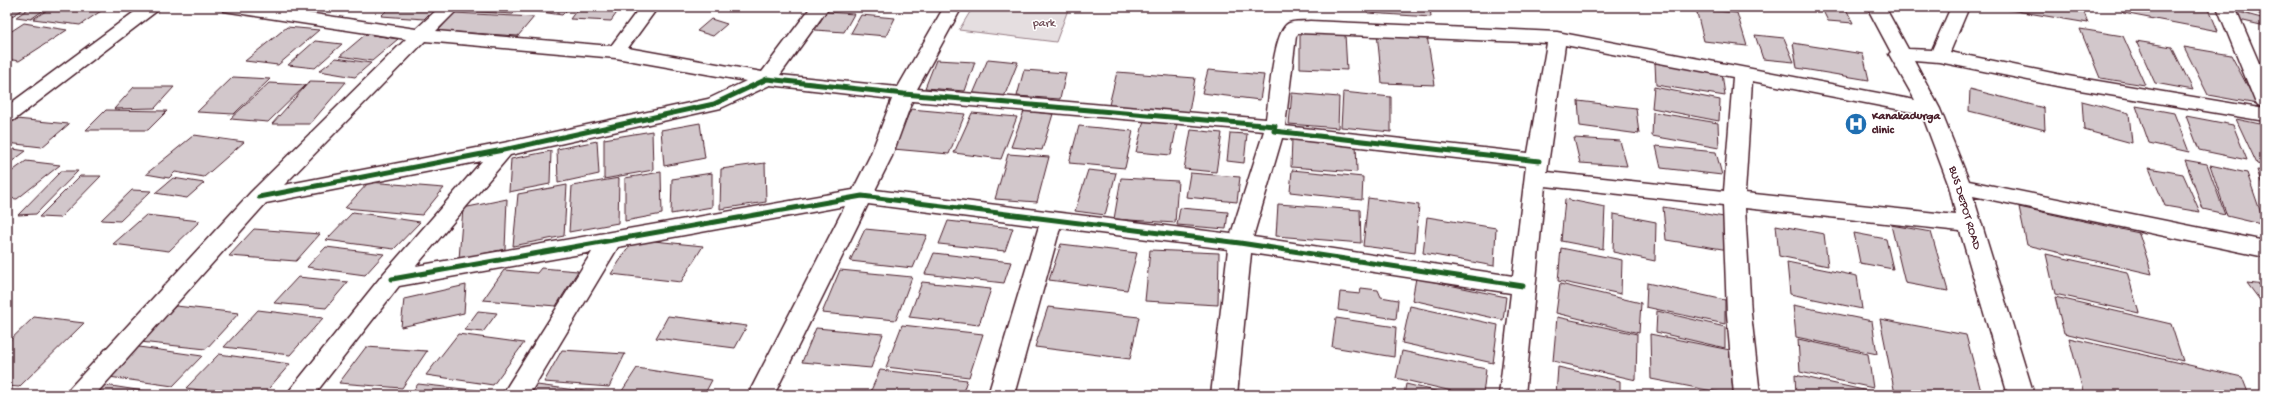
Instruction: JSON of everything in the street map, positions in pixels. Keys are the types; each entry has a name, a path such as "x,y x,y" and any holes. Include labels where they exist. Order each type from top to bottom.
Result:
{"street":[{"path":"7,116 153,7"},
{"path":"230,7 420,35 616,52 767,79 904,94 1275,128 1537,170 1734,198 1969,224"},
{"path":"79,395 260,197 420,35 451,7"},
{"path":"616,52 649,7"},
{"path":"260,197 503,150 714,104 767,79 820,7"},
{"path":"761,395 862,196 881,156 904,94 954,7"},
{"name":"BUS DEPOT ROAD","path":"1876,7 1899,54 1930,109 1960,186 1969,224 2022,395"},
{"path":"1939,56 1960,7"},
{"path":"2226,7 2265,101"},
{"path":"1224,395 1240,243 1275,128 1287,36 1293,28 1310,27 1557,38 1930,109"},
{"path":"1512,395 1537,170 1557,38"},
{"path":"1899,54 1939,56 2062,81 2265,115"},
{"path":"1743,74 1734,198 1739,314 1747,395"},
{"path":"299,395 392,279 503,150"},
{"path":"1960,186 2265,249"},
{"path":"392,279 610,242 862,196 1052,218 1240,243 1523,286"},
{"path":"1001,395 1052,218"},
{"path":"515,395 610,242"}],"green space":[{"name":"park","path":"973,7 1069,7 1056,42 959,30"}],"building":[{"path":"7,7 27,7 7,19"},
{"path":"31,7 48,7 31,19 16,17"},
{"path":"52,7 70,7 101,11 80,25 33,19"},
{"path":"390,7 436,7 424,19 381,16"},
{"path":"466,7 519,7 513,14 463,11"},
{"path":"538,7 570,7 562,15 534,11"},
{"path":"579,7 621,7 611,21 570,19"},
{"path":"1368,7 1430,7 1431,17 1368,13"},
{"path":"1821,7 1846,9 1853,23 1828,21"},
{"path":"2003,7 2082,7 2088,23 2004,9"},
{"path":"2121,7 2208,7 2218,31 2123,13"},
{"path":"2235,7 2265,7 2265,15 2235,8"},
{"path":"1696,9 1737,13 1747,46 1704,41"},
{"path":"2235,11 2265,19 2265,26 2235,19"},
{"path":"826,12 854,14 844,32 815,30"},
{"path":"454,13 534,17 518,36 438,31"},
{"path":"861,15 895,18 886,36 851,33"},
{"path":"711,19 727,24 713,36 697,31"},
{"path":"24,23 67,30 19,61 7,59 7,34"},
{"path":"287,27 319,30 278,65 245,61"},
{"path":"2080,29 2123,36 2145,85 2100,78"},
{"path":"1300,32 1345,34 1347,70 1300,68"},
{"path":"1377,33 1427,36 1435,85 1382,83"},
{"path":"366,34 398,39 372,61 340,56"},
{"path":"1755,35 1784,38 1794,62 1763,59"},
{"path":"315,41 342,44 315,68 288,65"},
{"path":"2136,41 2172,47 2193,90 2155,83"},
{"path":"1793,43 1863,54 1869,80 1797,68"},
{"path":"2184,47 2231,55 2257,104 2208,95"},
{"path":"336,58 371,63 355,77 319,71"},
{"path":"988,59 1018,62 1004,97 973,94"},
{"path":"936,60 975,62 965,91 925,88"},
{"path":"1655,63 1722,73 1725,96 1656,85"},
{"path":"1024,70 1066,73 1060,99 1017,96"},
{"path":"1208,70 1264,75 1260,100 1202,93"},
{"path":"1117,72 1195,78 1189,112 1109,105"},
{"path":"233,77 270,79 234,114 197,112"},
{"path":"310,81 346,82 310,124 272,124"},
{"path":"269,83 306,85 268,122 230,119"},
{"path":"134,87 174,87 155,108 114,109"},
{"path":"1654,87 1720,100 1719,121 1652,108"},
{"path":"1970,89 2044,108 2045,130 1969,111"},
{"path":"1343,92 1391,97 1391,132 1341,127"},
{"path":"1292,93 1339,97 1338,128 1289,124"},
{"path":"1578,101 1636,108 1639,134 1580,126"},
{"path":"2082,101 2129,113 2132,143 2084,130"},
{"path":"2136,106 2174,113 2189,152 2149,143"},
{"path":"911,109 965,114 949,154 893,149"},
{"path":"106,110 167,111 148,130 86,130"},
{"path":"1024,111 1053,114 1042,150 1011,147"},
{"path":"1653,112 1718,123 1719,148 1652,136"},
{"path":"972,113 1017,117 1001,159 954,153"},
{"path":"1145,116 1178,119 1171,155 1136,152"},
{"path":"2186,116 2233,125 2247,160 2199,150"},
{"path":"16,119 69,124 42,147 7,143 7,126"},
{"path":"2236,119 2265,125 2265,166 2257,164"},
{"path":"700,123 705,158 664,166 661,130"},
{"path":"1079,126 1133,131 1125,168 1069,163"},
{"path":"1191,130 1222,133 1216,172 1184,169"},
{"path":"652,131 653,170 604,179 604,139"},
{"path":"1230,133 1247,134 1244,163 1227,161"},
{"path":"194,135 244,142 204,177 175,172 169,178 146,174"},
{"path":"1292,138 1356,143 1357,172 1291,167"},
{"path":"1574,138 1620,141 1627,166 1580,163"},
{"path":"597,141 599,174 558,183 557,149"},
{"path":"1656,146 1716,152 1722,175 1661,168"},
{"path":"7,148 26,151 7,165"},
{"path":"551,151 550,184 509,192 511,159"},
{"path":"1008,154 1049,157 1037,202 995,199"},
{"path":"2185,160 2207,164 2225,214 2203,209"},
{"path":"26,161 60,165 17,199 7,198 7,175"},
{"path":"765,163 766,202 720,209 721,169"},
{"path":"2210,165 2247,173 2265,225 2227,216"},
{"path":"2149,168 2183,174 2200,212 2165,206"},
{"path":"1088,170 1116,173 1105,215 1075,211"},
{"path":"1292,170 1363,177 1362,200 1290,192"},
{"path":"2257,170 2265,171 2265,194"},
{"path":"61,171 78,171 36,214 18,215"},
{"path":"661,172 662,214 625,221 625,178"},
{"path":"712,173 712,207 671,214 672,179"},
{"path":"1190,173 1240,177 1237,202 1186,197"},
{"path":"80,176 101,176 60,218 39,217"},
{"path":"173,178 204,183 187,198 155,193"},
{"path":"619,178 618,223 569,232 572,186"},
{"path":"1121,178 1178,181 1175,223 1114,219"},
{"path":"369,182 444,188 422,215 345,208"},
{"path":"567,185 564,236 513,246 518,194"},
{"path":"132,190 151,191 120,221 101,220"},
{"path":"1368,198 1419,205 1415,253 1363,246"},
{"path":"507,199 505,249 459,259 463,208"},
{"path":"1565,199 1605,207 1603,249 1561,241"},
{"path":"1278,204 1360,210 1361,243 1276,236"},
{"path":"1663,207 1730,218 1735,251 1666,240"},
{"path":"2019,207 2139,233 2152,274 2027,245"},
{"path":"1180,208 1228,212 1226,229 1177,225"},
{"path":"353,212 420,222 394,249 326,240"},
{"path":"1614,214 1656,222 1655,261 1613,252"},
{"path":"146,215 200,221 169,251 113,244"},
{"path":"1427,217 1496,228 1494,266 1423,253"},
{"path":"948,221 1013,228 1005,251 939,244"},
{"path":"1776,225 1824,234 1828,266 1779,256"},
{"path":"1891,225 1931,232 1948,291 1905,283"},
{"path":"254,229 320,234 296,261 229,256"},
{"path":"865,229 927,235 913,268 850,261"},
{"path":"1854,233 1886,239 1893,269 1860,263"},
{"path":"634,239 703,246 681,282 611,274"},
{"path":"1061,244 1137,253 1127,290 1049,280"},
{"path":"326,247 384,254 365,275 307,267"},
{"path":"1561,248 1622,260 1621,294 1558,281"},
{"path":"1150,250 1219,253 1218,305 1145,301"},
{"path":"934,253 1011,262 1004,283 925,274"},
{"path":"2046,254 2127,272 2139,313 2055,294"},
{"path":"1787,262 1857,276 1862,309 1790,294"},
{"path":"541,268 578,271 556,306 483,300 504,270 537,273"},
{"path":"840,270 912,277 896,320 822,313"},
{"path":"298,277 348,282 326,308 274,303"},
{"path":"1416,278 1506,297 1503,320 1412,300"},
{"path":"922,282 991,289 979,325 909,317"},
{"path":"1647,283 1725,300 1725,324 1646,307"},
{"path":"2247,283 2265,285 2265,307"},
{"path":"1560,284 1641,303 1639,333 1556,313"},
{"path":"466,285 464,313 401,327 404,299"},
{"path":"1361,288 1378,290 1381,297 1398,300 1396,319 1338,310 1340,292 1360,294"},
{"path":"2055,297 2171,324 2183,361 2064,333"},
{"path":"1793,305 1872,321 1877,354 1796,337"},
{"path":"176,306 239,313 206,349 140,342"},
{"path":"1410,306 1498,325 1493,363 1402,343"},
{"path":"1048,307 1139,317 1130,359 1035,347"},
{"path":"258,310 323,318 290,355 224,347"},
{"path":"478,311 497,313 483,332 464,330"},
{"path":"1657,311 1725,327 1725,348 1656,332"},
{"path":"668,316 747,326 735,348 656,338"},
{"path":"34,317 84,323 19,387 7,386 7,343"},
{"path":"1557,317 1637,334 1636,380 1553,361"},
{"path":"1336,318 1396,327 1394,357 1332,347"},
{"path":"1880,319 1966,335 1982,395 1895,394"},
{"path":"902,325 983,334 969,377 886,367"},
{"path":"816,328 883,334 871,368 802,362"},
{"path":"458,334 524,343 493,385 426,375"},
{"path":"1650,334 1730,350 1733,395 1651,379"},
{"path":"2069,338 2242,377 2249,395 2084,395"},
{"path":"1798,339 1868,354 1873,388 1800,372"},
{"path":"132,346 202,356 173,386 102,376"},
{"path":"366,347 427,351 402,388 339,383"},
{"path":"562,350 625,354 609,387 544,382"},
{"path":"1402,351 1486,369 1483,395 1469,395 1396,378"},
{"path":"219,354 290,364 263,395 235,395 186,388"},
{"path":"1558,367 1620,381 1620,395 1556,395"},
{"path":"637,368 712,380 704,395 620,394"},
{"path":"880,370 967,380 962,395 869,395"},
{"path":"1795,375 1886,395 1796,395"},
{"path":"418,384 491,392 489,395 410,395"},
{"path":"1406,384 1452,395 1404,395"},
{"path":"105,385 162,394 95,395"},
{"path":"537,385 605,394 530,395"}],"cycle path":[{"path":"259,197 503,150 714,104 767,79 904,94 1275,126 1274,131 1539,161"},
{"path":"392,279 862,196 1240,243 1523,286"}],"place":[{"name":"Kanakadurga clinic","path":"1856,124"}]}
